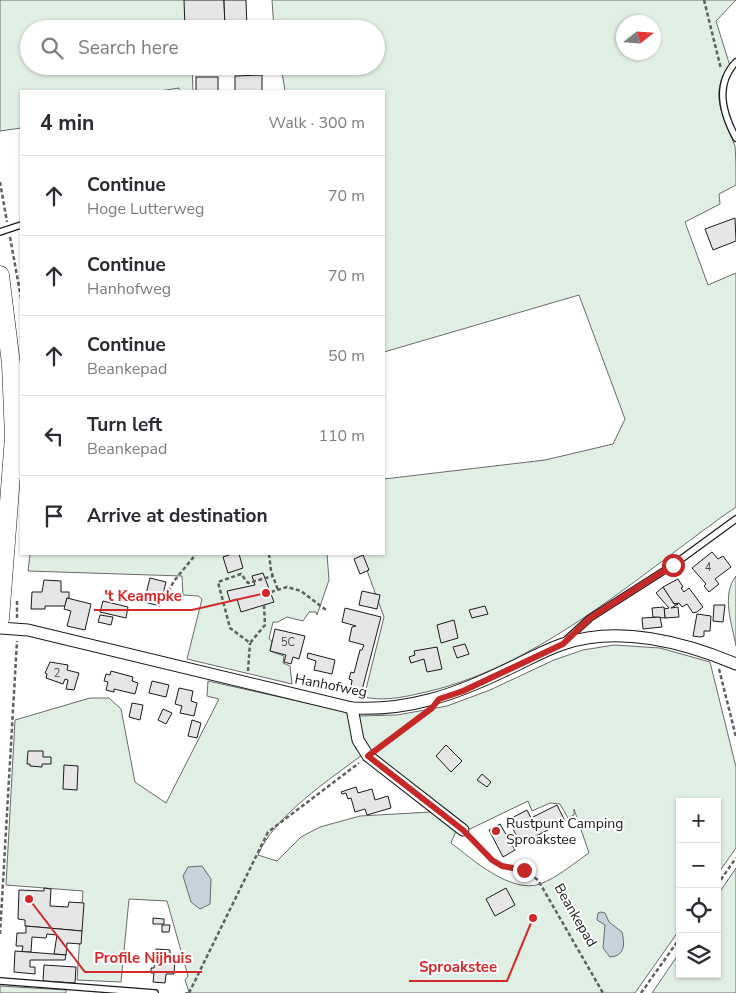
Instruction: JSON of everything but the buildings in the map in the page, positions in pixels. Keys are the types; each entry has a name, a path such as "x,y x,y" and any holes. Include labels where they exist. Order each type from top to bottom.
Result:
{"main road":[{"path":"0,275 11,364 14,438 0,619"}],"street":[{"name":"Hanhofweg","path":"0,628 17,629 352,708 394,708 439,699 463,691 563,644 600,637 637,638 680,644 716,655 736,664"},
{"path":"352,708 358,740 368,756 463,830"}],"lane":[{"path":"736,62 724,82 722,97 724,108 736,138"},
{"path":"0,232 20,225"},
{"path":"563,644 590,618 673,565 736,519"},
{"path":"0,981 155,993"}],"path":[{"path":"704,0 724,82"},
{"path":"0,182 20,292"},
{"path":"164,596 168,594 174,581 195,555"},
{"path":"269,555 278,590"},
{"path":"250,642 230,628 218,582 241,574 248,583 273,576"},
{"path":"271,592 287,587 301,591 326,610"},
{"path":"246,682 250,642 265,625 264,605"},
{"path":"0,934 17,629"},
{"path":"716,655 736,737"},
{"path":"189,993 268,832 432,708 439,699"},
{"name":"Beankepad","path":"463,830 492,860 502,866 524,870 538,880 603,993"},
{"path":"721,879 736,858"},
{"path":"641,993 676,944"}],"green space":[{"path":"0,0 189,0 190,20 20,20 20,75 192,75 193,90 179,90 179,88 166,90 20,90 20,128 0,131"},
{"path":"272,0 736,0 716,21 730,66 723,76 719,96 723,116 735,146 736,185 719,194 720,204 685,222 708,285 736,273 736,507 624,590 545,642 504,664 461,682 411,695 384,699 364,697 384,617 361,555 385,555 385,479 545,460 613,444 625,419 579,295 385,352 385,90 285,90 282,75 385,75 385,20 273,20"},
{"path":"30,555 327,555 329,580 317,615 316,612 309,612 303,621 287,617 278,622 273,622 269,639 272,641 270,651 284,656 283,663 290,666 292,684 187,659 202,599 198,596 183,595 182,576 28,571"},
{"path":"736,576 736,646 728,601 729,592"},
{"path":"614,645 660,648 710,662 736,767 736,848 721,869 721,798 676,798 676,935 635,993 185,993 189,992 185,980 188,976 167,901 129,899 121,982 77,980 83,891 6,885 15,720 90,698 109,698 121,709 135,782 166,803 219,699 207,696 208,681 347,712 356,749 362,755 319,787 289,813 276,826 258,855 277,861 301,837 320,827 360,816 431,812 456,831 451,843 481,866 505,880 517,884 529,886 540,884 559,874 589,853 574,809 574,815 568,818 560,804 550,803 532,811 528,801 470,829 413,788 372,751 365,742 359,716 397,715 447,706 490,690 554,660 583,650"},
{"path":"736,868 736,993 652,993 676,958 676,978 721,978 721,890"},
{"path":"0,986 66,990 66,993 0,993"}],"shaded area":[{"path":"202,866 211,879 210,904 200,909 191,902 183,876 188,867"},
{"path":"598,913 605,913 609,922 622,932 623,949 615,956 610,957 603,948 605,925 597,920"}],"place":[{"name":"'t Keampke","path":"266,593"},
{"name":"Rustpunt Camping Sproakstee","path":"496,831"},
{"name":"Profile Nijhuis","path":"29,899"},
{"name":"Sproakstee","path":"533,918"}],"route":[{"path":"524,870 502,866 492,860 463,830 368,756 432,708 439,699 463,691 563,644 590,618 673,565"}]}
